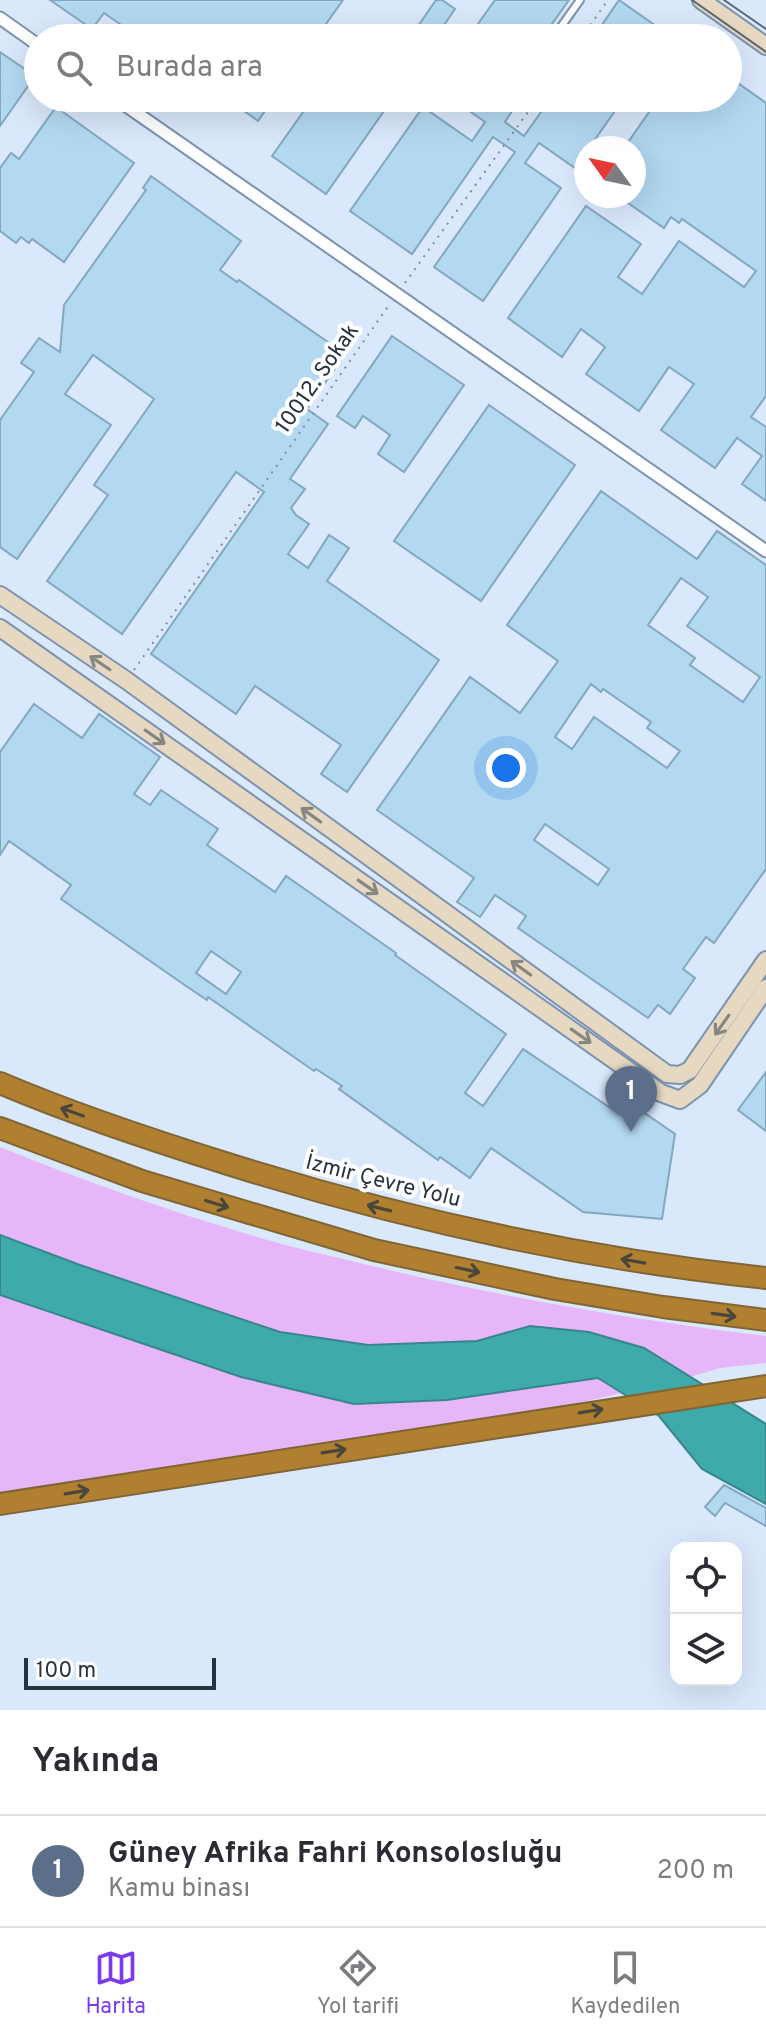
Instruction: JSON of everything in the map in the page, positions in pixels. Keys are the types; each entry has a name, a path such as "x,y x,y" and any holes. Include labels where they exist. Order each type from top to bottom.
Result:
{"highway":[{"name":"İzmir Çevre Yolu","path":"0,1083 146,1138 311,1190 387,1210 660,1266 766,1278"},
{"path":"0,1128 142,1181 374,1250 555,1289 766,1320"},
{"path":"0,1504 766,1386"}],"street":[{"path":"701,0 735,24"},
{"path":"714,0 766,36"},
{"path":"0,18 24,35"},
{"path":"742,29 766,46"},
{"path":"135,112 766,551"},
{"path":"0,595 126,680 667,1074 680,1075 690,1070 766,960"},
{"path":"0,628 661,1093 680,1100"},
{"path":"680,1100 700,1085 766,988"},
{"path":"680,1075 680,1100"}],"lane":[{"path":"563,24 580,0"}],"path":[{"path":"591,24 608,0"},
{"name":"10012. Sokak","path":"126,680 528,112"}],"shaded area":[{"path":"0,1147 164,1208 295,1247 451,1284 555,1304 766,1336 766,1363 720,1368 690,1377 644,1348 589,1332 531,1326 477,1341 368,1345 280,1332 0,1235"},
{"path":"0,1235 280,1332 368,1345 477,1341 530,1326 589,1332 644,1348 766,1424 766,1504 702,1469 659,1416 598,1378 447,1400 354,1404 241,1377 0,1295"},
{"path":"0,1295 58,1316 354,1404 447,1400 598,1378 622,1393 542,1411 0,1495"}],"building":[{"path":"50,0 343,0 326,24 120,24 104,13 96,24 85,24"},
{"path":"436,0 442,0 455,9 445,24 419,24"},
{"path":"495,0 569,0 552,24 478,24"},
{"path":"619,0 653,24 603,24"},
{"path":"0,52 24,68 24,92 0,126"},
{"path":"742,86 766,103 766,396 751,417 766,427 766,501 742,484 762,456 737,438 715,468 661,430 694,384 669,367 639,411 586,374 605,347 581,329 562,357 508,318 585,208 641,244 618,277 642,294 679,241 744,287 756,271 682,219 679,223 671,217 664,228 635,208 646,208 646,136 632,136 649,112 742,112"},
{"path":"52,112 63,112 134,163 64,262 32,239 29,243 21,237 16,243 0,231 0,168 11,153 19,159"},
{"path":"245,112 264,112 258,121"},
{"path":"303,112 383,112 326,194 272,156"},
{"path":"419,112 430,112 472,141 485,122 471,112 511,112 505,122 524,136 541,112 614,112 597,136 574,136 574,167 539,143 525,163 561,188 483,301 434,267 515,152 493,137 412,254 350,211"},
{"path":"151,176 241,241 220,270 345,354 307,409 328,424 290,479 305,489 291,508 309,524 288,554 308,568 329,535 349,548 327,581 439,660 347,792 321,774 341,745 255,686 236,714 151,654 264,492 236,472 122,634 47,581 108,495 94,485 154,399 93,355 65,394 111,425 17,559 0,547 0,420 34,372 21,363 39,338 60,352 64,305 146,190 143,188"},
{"path":"392,336 464,385 404,472 378,454 390,435 363,416 355,428 337,416"},
{"path":"489,405 575,465 481,601 394,541"},
{"path":"601,491 697,559 717,531 766,565 766,869 714,943 706,937 683,969 695,978 670,1014 658,1005 648,1018 518,928 526,916 495,895 480,917 457,902 474,878 377,810 470,677 520,713 558,661 507,625","holes":["681,578 708,597 687,626 760,677 743,702 690,665 695,658 648,625","591,684 651,722 647,728 680,751 667,768 594,717 572,749 555,737","545,824 609,869 598,885 534,840"]},
{"path":"34,704 82,738 99,714 160,757 134,794 150,805 161,790 218,829 207,845 275,892 286,876 506,1034 465,1093 483,1106 523,1049 612,1109 620,1096 675,1134 662,1219 583,1212 491,1148 470,1178 440,1157 438,1160 339,1089 342,1086 316,1069 314,1071 208,997 207,1000 61,899 71,885 9,841 0,855 0,752","holes":["211,951 241,972 226,994 196,973"]},
{"path":"766,1072 766,1131 738,1110"},
{"path":"724,1485 766,1508 766,1526 725,1503 715,1516 705,1507"}],"tram line":[{"path":"692,0 726,24"},
{"path":"724,0 766,29"},
{"path":"742,35 766,52"}],"place":[{"name":"Güney Afrika Fahri Konsolosluğu","path":"631,1132"}]}
